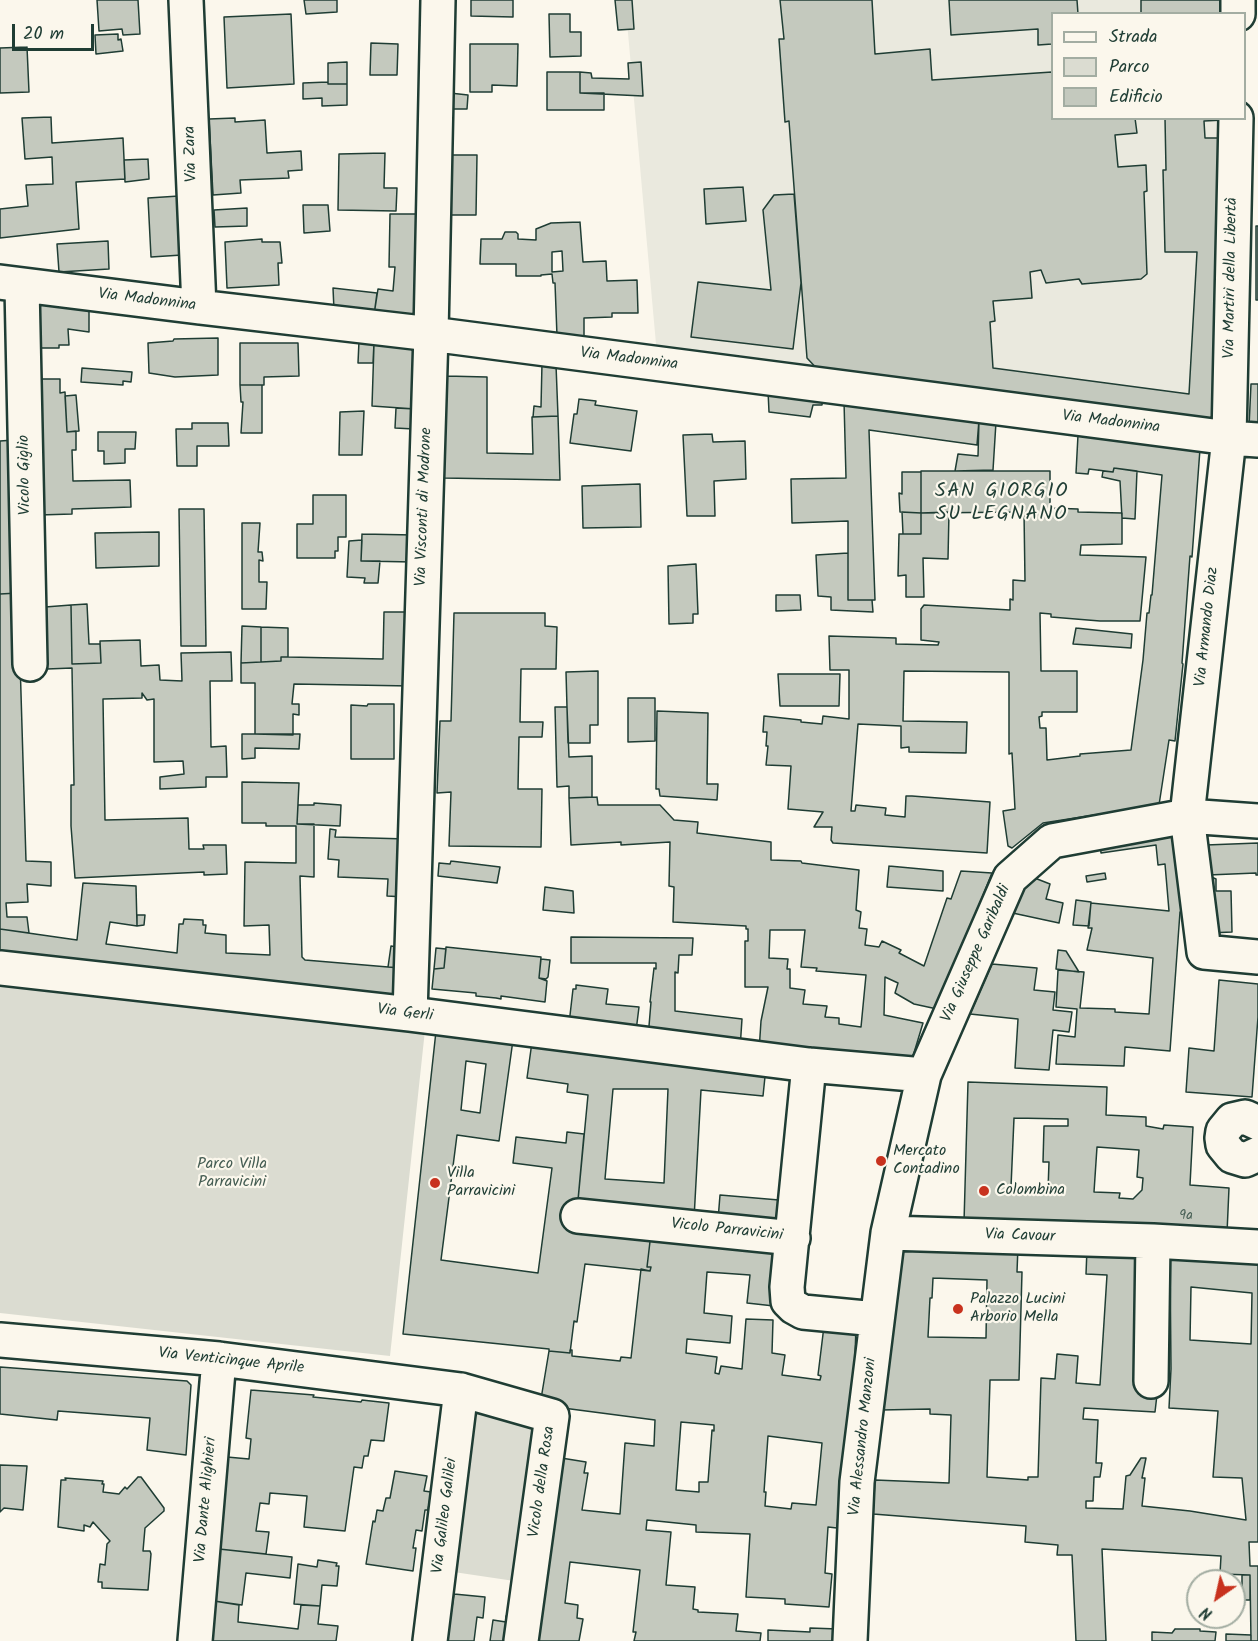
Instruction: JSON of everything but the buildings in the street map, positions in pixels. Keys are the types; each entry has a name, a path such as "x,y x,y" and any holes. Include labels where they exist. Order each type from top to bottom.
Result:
{"street":[{"name":"Via Zara","path":"186,0 199,307"},
{"name":"Via Visconti di Modrone","path":"410,1014 431,334 438,0"},
{"name":"Via Martiri della Libertà","path":"1236,120 1244,439"},
{"name":"Via Madonnina","path":"11,284 431,334 1244,439"},
{"name":"Vicolo Giglio","path":"11,284 30,664"},
{"name":"Via Armando Diaz","path":"1186,816 1244,439"},
{"name":"Via Giuseppe Garibaldi","path":"888,1233 924,1075 1010,878 1052,841 1186,816 1258,821"},
{"path":"1186,816 1204,952 1258,957"},
{"name":"Via Gerli","path":"0,968 410,1014 809,1065 924,1075"},
{"path":"793,1238 809,1065"},
{"path":"1258,1123 1252,1119 1239,1117 1227,1125 1222,1138 1223,1145 1232,1156 1245,1160 1258,1154"},
{"name":"Vicolo Parravicini","path":"578,1216 793,1238 787,1287 788,1300 794,1307 803,1312 876,1319"},
{"name":"Via Cavour","path":"888,1233 1153,1240 1258,1247"},
{"name":"Via Alessandro Manzoni","path":"850,1641 857,1482 888,1233"},
{"path":"1151,1381 1153,1240"},
{"name":"Via Venticinque Aprile","path":"0,1340 219,1359 461,1390"},
{"name":"Via Dante Alighieri","path":"195,1641 219,1359"},
{"name":"Via Galileo Galilei","path":"430,1641 461,1390"},
{"name":"Vicolo della Rosa","path":"461,1390 552,1416 521,1641"}],"shaded area":[{"path":"625,0 1230,0 1230,12 1051,12 1051,120 1229,120 1224,433 657,355"}],"green space":[{"name":"Parco Villa Parravicini","path":"0,983 425,1030 390,1356 0,1313"},
{"path":"467,1397 545,1420 521,1582 447,1571"}],"place":[{"name":"Mercato Contadino","path":"881,1161"},
{"name":"Villa Parravicini","path":"435,1183"},
{"name":"Colombina","path":"984,1191"},
{"name":"Palazzo Lucini Arborio Mella","path":"958,1309"}],"district":[{"name":"SAN GIORGIO SU LEGNANO","path":"1002,504"}]}
